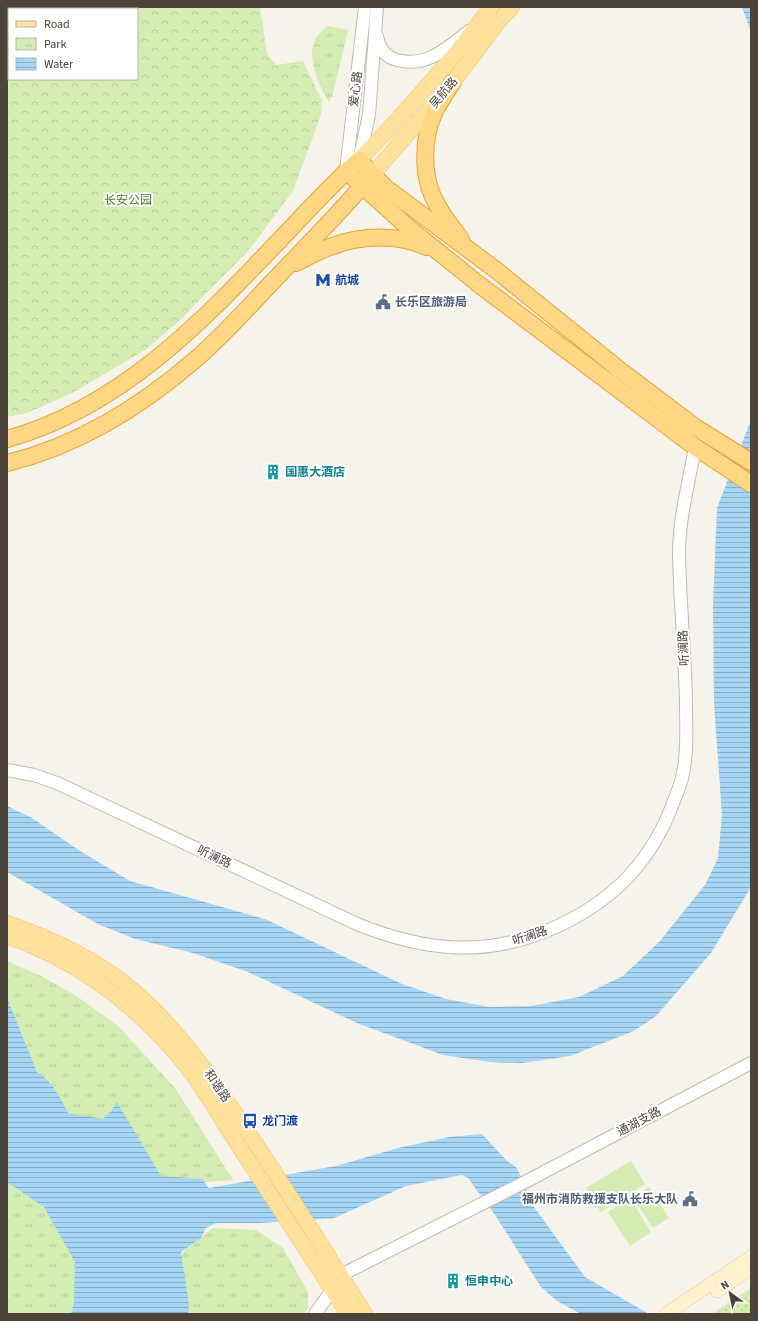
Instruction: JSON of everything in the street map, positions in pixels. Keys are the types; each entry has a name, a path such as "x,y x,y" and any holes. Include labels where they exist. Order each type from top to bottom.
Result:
{"highway":[{"path":"453,82 436,109 430,123 426,156 427,179 437,206 475,256"},
{"path":"7,439 25,434 67,416 104,396 142,370 211,312 303,215 346,171 359,160 366,181 440,254 695,447 751,484"},
{"path":"346,171 366,181 386,188 475,256 496,270 621,371 695,427 751,462"},
{"path":"7,463 52,449 88,432 172,379 215,341 322,230 366,181"},
{"path":"303,215 312,213 318,216 322,223 322,230"},
{"path":"284,269 332,246 359,238 402,240 422,245 440,254"}],"main road":[{"name":"吴航路","path":"359,160 457,52 491,7"},
{"name":"吴航路","path":"366,181 453,82 498,21 512,7"},
{"path":"413,102 412,112 419,116 426,114"},
{"name":"和谐路","path":"7,923 36,933 96,964 128,986 158,1012 184,1040 203,1065 276,1175 365,1314"},
{"name":"和谐路","path":"7,936 63,961 112,992 145,1021 173,1050 186,1067 348,1314"},
{"path":"666,1314 751,1257"},
{"path":"682,1314 751,1268"}],"street":[{"name":"爱心路","path":"346,171 365,7"},
{"path":"359,160 368,115 377,7"},
{"path":"375,29 378,44 383,52 393,59 410,63 424,61 443,50 475,27"},
{"name":"听澜路","path":"7,770 34,775 57,782 357,924 402,940 451,949 470,949 517,941 535,936 571,920 602,901 617,889 640,863 662,828 683,774 687,733 685,657 679,544 695,447"},
{"name":"通湖支路","path":"339,1273 480,1205 751,1063"},
{"path":"316,1314 332,1290"}],"green space":[{"name":"长安公园","path":"7,7 260,7 267,54 276,65 303,61 322,101 321,115 293,191 249,250 177,323 145,350 72,393 27,413 7,417"},
{"path":"327,26 348,30 333,94 329,102 318,81 312,55 316,38"},
{"path":"7,961 41,976 75,995 117,1025 175,1088 233,1180 168,1185 129,1132 61,1110 32,1075 7,1021"},
{"path":"631,1161 645,1184 601,1212 586,1188"},
{"path":"7,1164 86,1244 77,1314 7,1314"},
{"path":"649,1187 669,1218 653,1228 633,1198"},
{"path":"630,1198 651,1232 630,1246 608,1212"},
{"path":"213,1228 256,1230 283,1248 308,1292 308,1308 304,1314 177,1314 177,1265 184,1251"},
{"path":"751,1288 751,1314 712,1314"}],"water":[{"path":"742,7 751,7 751,32"},
{"path":"751,420 751,887 711,953 656,1016 634,1031 570,1056 522,1063 490,1062 443,1055 357,1023 248,972 193,953 135,939 98,924 7,872 7,806 32,818 80,851 130,881 265,919 402,984 446,999 489,1007 531,1006 579,997 623,976 660,941 705,885 718,858 722,815 714,704 713,604 717,508"},
{"path":"7,998 37,1072 43,1076 56,1090 68,1113 103,1119 112,1110 117,1102 161,1176 202,1179 209,1188 336,1166 398,1148 449,1137 482,1134 506,1160 517,1168 534,1207 585,1277 649,1314 581,1314 557,1301 541,1287 495,1215 468,1178 462,1175 406,1186 334,1218 259,1223 216,1223 206,1228 201,1238 181,1252 189,1305 188,1314 71,1314 74,1302 75,1262 44,1207 7,1182"}],"place":[{"name":"航城","path":"323,280"},
{"name":"长乐区旅游局","path":"383,302"},
{"name":"国惠大酒店","path":"273,472"},
{"name":"龙门渡","path":"250,1121"},
{"name":"福州市消防救援支队长乐大队","path":"690,1199"},
{"name":"恒申中心","path":"453,1281"}]}
